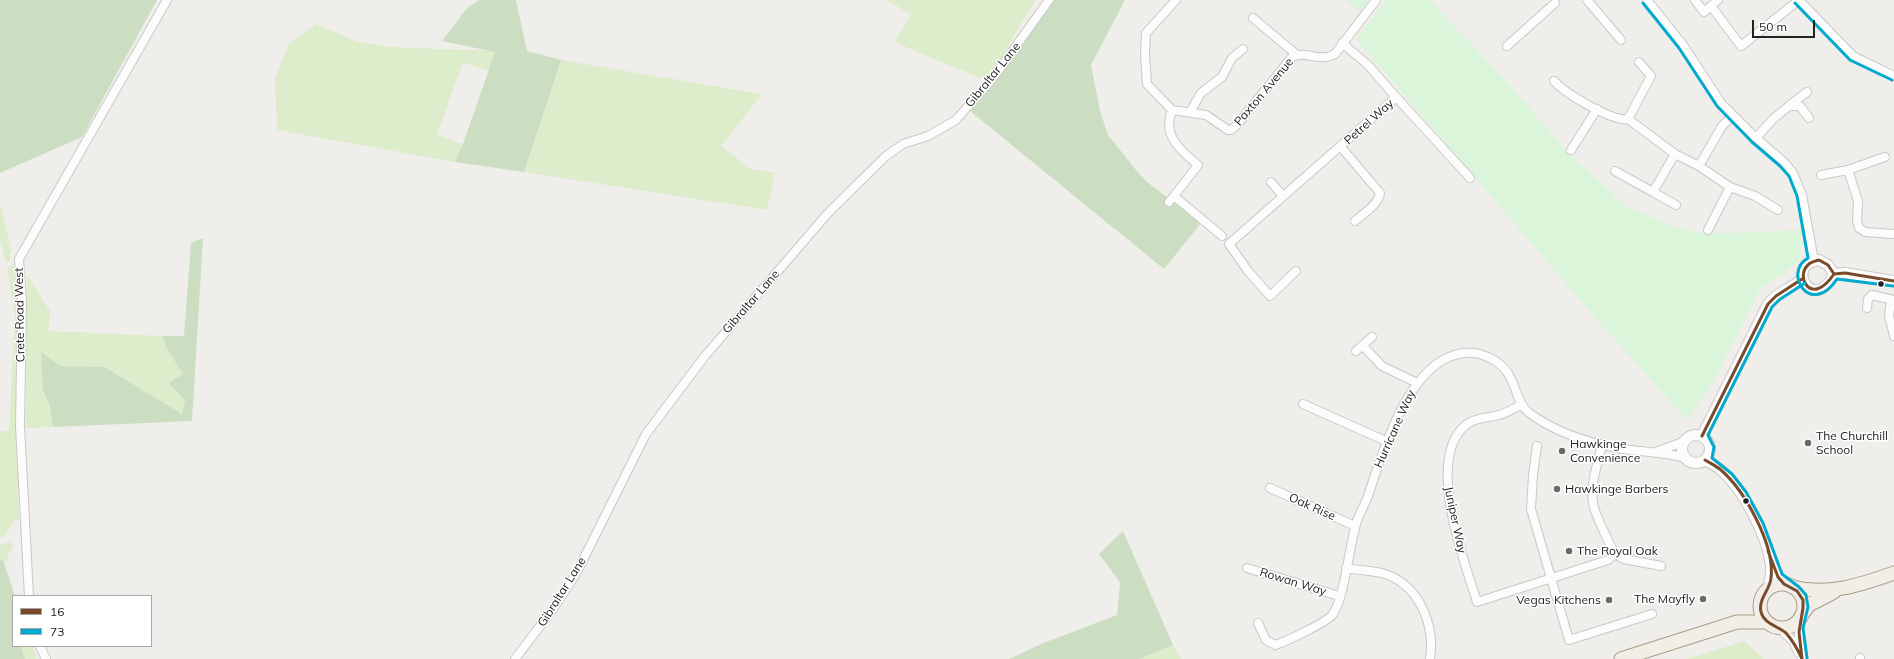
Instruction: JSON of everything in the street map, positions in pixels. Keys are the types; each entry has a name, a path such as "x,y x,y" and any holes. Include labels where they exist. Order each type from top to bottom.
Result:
{"main road":[{"path":"1737,622 1790,626 1800,618 1809,605 1837,590 1894,573"},
{"path":"1621,659 1737,622 1761,601 1768,589 1774,586 1788,586 1814,591 1837,590"},
{"path":"1788,586 1801,596 1803,610 1800,618"},
{"path":"1761,601 1761,612 1773,625"}],"street":[{"name":"Crete Road West","path":"28,595 20,426 22,302 19,259 167,0"},
{"name":"Gibraltar Lane","path":"515,659 534,635 576,574 646,434 704,356 828,212 886,156 903,144 928,136 956,120 996,74 1049,0"},
{"path":"1169,202 1198,165 1176,146 1169,122 1172,110 1147,84 1144,42 1148,29 1176,0"},
{"name":"Paxton Avenue","path":"1172,110 1206,116 1225,129 1231,130 1246,115 1292,57 1297,55 1325,58 1335,54 1376,0"},
{"path":"1587,0 1621,40"},
{"path":"1647,0 1683,45 1714,94 1733,116 1784,162 1796,178 1802,196 1814,261"},
{"path":"1695,0 1704,12 1718,0"},
{"path":"1711,6 1741,46 1799,0 1853,56 1894,76"},
{"path":"1507,46 1555,1"},
{"path":"1253,18 1297,55"},
{"name":"Petrel Way","path":"1296,271 1270,296 1248,271 1229,244 1396,97 1368,65 1342,43"},
{"path":"1190,112 1205,88 1222,77 1232,58 1243,48"},
{"path":"1628,119 1651,76 1639,62"},
{"path":"1554,80 1597,109 1618,119 1628,119 1675,154 1699,166 1730,187 1755,196 1778,210"},
{"path":"1756,138 1772,120 1807,92"},
{"path":"1396,97 1455,166 1470,178"},
{"path":"1789,106 1800,106 1809,118"},
{"path":"1571,150 1597,109"},
{"path":"1699,166 1722,126 1733,116"},
{"path":"1341,147 1380,193 1376,203 1355,221"},
{"path":"1653,192 1675,154"},
{"path":"1820,175 1848,170 1885,157"},
{"path":"1848,170 1858,201 1857,221 1859,228 1865,232 1894,234"},
{"path":"1615,171 1676,205"},
{"path":"1271,182 1283,196"},
{"path":"1708,230 1730,187"},
{"path":"1174,196 1222,236"},
{"path":"1814,261 1824,262 1832,269 1834,274 1829,285 1822,290 1811,289 1802,279 1803,269 1806,265 1814,261"},
{"path":"1834,274 1845,273 1894,281"},
{"path":"1702,436 1764,310 1772,298 1802,279"},
{"path":"1867,308 1868,299 1872,296 1880,296 1893,300 1889,316 1894,336"},
{"path":"1372,336 1359,348 1382,366 1417,383"},
{"name":"Hurricane Way","path":"1258,622 1266,640 1277,645 1329,619 1336,609 1355,526 1405,403 1417,383 1445,358 1459,353 1479,354 1493,360 1506,371 1511,378 1521,404 1535,417 1565,434 1622,449 1658,452 1685,458"},
{"path":"1303,404 1388,442"},
{"name":"Juniper Way","path":"1521,404 1502,414 1468,423 1458,434 1452,445 1447,473 1450,506 1477,602 1549,578"},
{"path":"1690,436 1702,436 1706,439 1710,447 1710,452 1705,460 1696,463 1691,462 1685,458 1682,451 1683,442 1690,436"},
{"name":"Hurricane Way","path":"1658,452 1683,442"},
{"path":"1602,444 1593,490 1593,502 1599,521 1615,554 1624,559 1662,566"},
{"path":"1538,446 1533,475 1531,509 1549,578 1569,640 1652,614"},
{"path":"1705,460 1720,469 1739,492 1758,525 1772,566 1788,586"},
{"name":"Oak Rise","path":"1270,488 1355,526"},
{"path":"1549,578 1608,560 1615,554"},
{"path":"1768,589 1772,566"},
{"name":"Rowan Way","path":"1247,568 1339,596"},
{"path":"1346,568 1387,575 1399,581 1409,590 1418,601 1429,624 1432,637 1430,659"},
{"path":"1800,618 1802,658"},
{"path":"1773,625 1793,641 1802,658"},
{"path":"40,647 46,659"}],"green space":[{"path":"0,0 157,0 82,137 0,173"},
{"path":"479,0 516,0 527,51 561,60 524,172 455,162 463,144 495,52 442,41 467,8"},
{"path":"887,0 1036,0 987,81 894,42 911,15"},
{"path":"1055,0 1125,0 1091,65 1100,111 1108,135 1147,182 1201,223 1164,269 970,111 994,84"},
{"path":"1345,0 1368,0 1360,12"},
{"path":"1386,0 1430,0 1513,89 1569,154 1627,207 1672,226 1705,234 1802,230 1799,260 1787,271 1760,289 1713,382 1687,420 1599,322 1356,39"},
{"path":"316,24 355,41 391,47 495,51 489,71 463,62 437,135 463,144 455,162 277,130 275,78 289,44"},
{"path":"561,60 762,94 721,146 751,169 775,173 767,210 524,172"},
{"path":"0,204 11,250 10,260 6,262 0,241"},
{"path":"203,238 192,421 53,427 50,406 43,390 41,352 60,366 105,367 182,414 185,400 169,383 183,374 167,349 162,336 184,336 191,243"},
{"path":"13,265 18,310 17,417 19,519 15,520 3,537 0,537 0,431 9,431 15,315 7,268"},
{"path":"27,275 50,311 49,331 162,336 167,349 183,374 185,400 182,414 106,367 60,366 43,390 50,406 53,427 26,428"},
{"path":"1123,531 1173,645 1139,659 1009,659 1041,644 1117,615 1120,582 1099,554"},
{"path":"0,542 2,544 11,542 13,548 7,554 9,560 0,560"},
{"path":"0,560 3,560 15,595 12,595 12,647 21,647 25,659 0,659"},
{"path":"1744,641 1764,659 1687,659"},
{"path":"1173,645 1181,659 1139,659"},
{"path":"21,647 33,647 37,659 25,659"}],"transit line":[{"name":"73","path":"1643,3 1679,48 1717,106 1752,142 1780,166 1789,176 1797,196 1808,258 1801,265 1798,273 1799,282 1803,289 1810,293 1818,294 1827,290 1837,279 1893,286"},
{"name":"73","path":"1795,3 1850,60 1892,80"},
{"name":"16","path":"1819,260 1828,265 1834,274 1826,284 1812,289 1804,282 1804,270 1810,263 1819,260"},
{"name":"16","path":"1834,274 1845,273 1894,281"},
{"name":"16","path":"1702,436 1768,304 1776,296 1802,279"},
{"name":"73","path":"1805,283 1779,300 1772,307 1708,435 1714,447 1712,458 1732,474 1746,492 1763,523 1782,574 1799,587 1806,595 1808,607 1803,628 1807,658"},
{"name":"16","path":"1705,460 1721,470 1730,479 1740,491 1756,520 1763,535 1771,565 1771,578 1769,587 1761,603 1761,612 1768,622 1786,633 1802,659"},
{"name":"16","path":"1768,551 1778,577 1784,584 1797,591 1803,600 1799,632 1802,659"}],"place":[{"name":"The Churchill School","path":"1808,443"},
{"name":"Hawkinge Convenience","path":"1562,451"},
{"name":"Hawkinge Barbers","path":"1557,489"},
{"name":"The Royal Oak","path":"1569,551"},
{"name":"The Mayfly","path":"1703,599"},
{"name":"Vegas Kitchens","path":"1609,600"}]}
